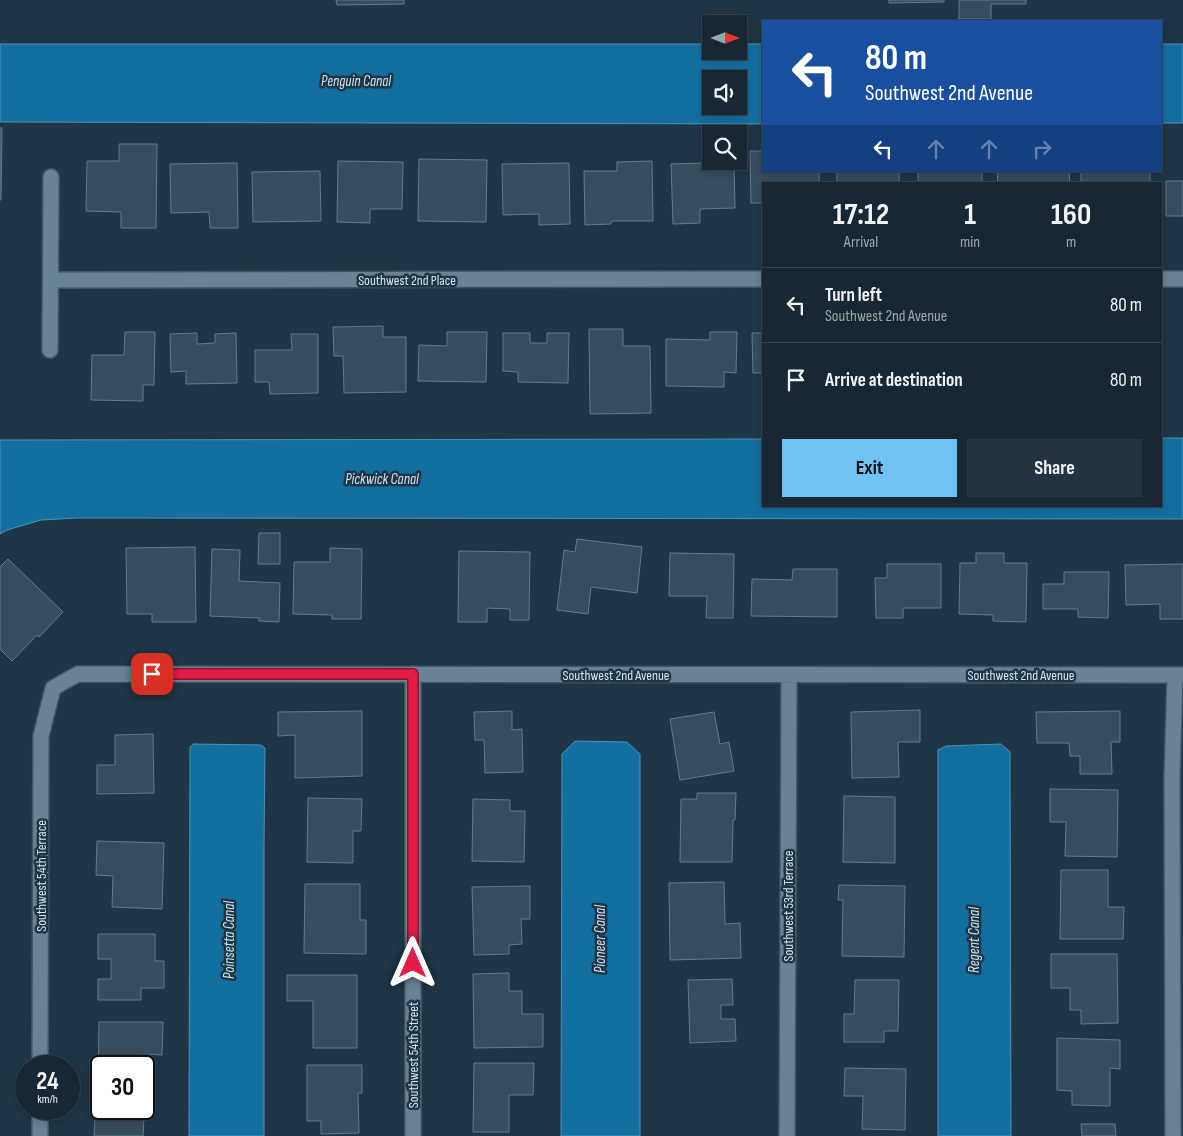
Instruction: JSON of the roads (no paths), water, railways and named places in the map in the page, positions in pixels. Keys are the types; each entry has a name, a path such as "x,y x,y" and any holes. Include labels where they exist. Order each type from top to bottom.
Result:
{"street":[{"path":"50,350 51,178"},
{"path":"1162,279 1183,279"},
{"name":"Southwest 2nd Place","path":"51,280 762,280"},
{"name":"Southwest 2nd Avenue","path":"53,688 78,674 1179,675"},
{"name":"Southwest 54th Street","path":"413,674 413,1136"},
{"name":"Southwest 53rd Terrace","path":"788,1136 789,675"},
{"path":"1173,1136 1172,776 1179,675"},
{"name":"Southwest 54th Terrace","path":"40,1055 41,736 53,688"},
{"path":"40,1120 40,1136"}],"water":[{"name":"Penguin Canal","path":"0,44 702,44 702,60 748,60 748,44 762,44 762,124 0,122"},
{"path":"1162,44 1183,44 1183,123 1162,123"},
{"name":"Pickwick Canal","path":"1162,438 1183,438 1183,519 77,518 41,520 7,530 0,534 0,440 762,439 762,507 1162,507"},
{"name":"Pioneer Canal","path":"575,741 627,742 640,754 640,1136 561,1136 562,754"},
{"name":"Poinsetta Canal","path":"193,744 261,745 265,748 264,1136 189,1136 190,747"},
{"name":"Regent Canal","path":"1001,744 1010,752 1011,1136 938,1136 938,750 946,746"}]}
